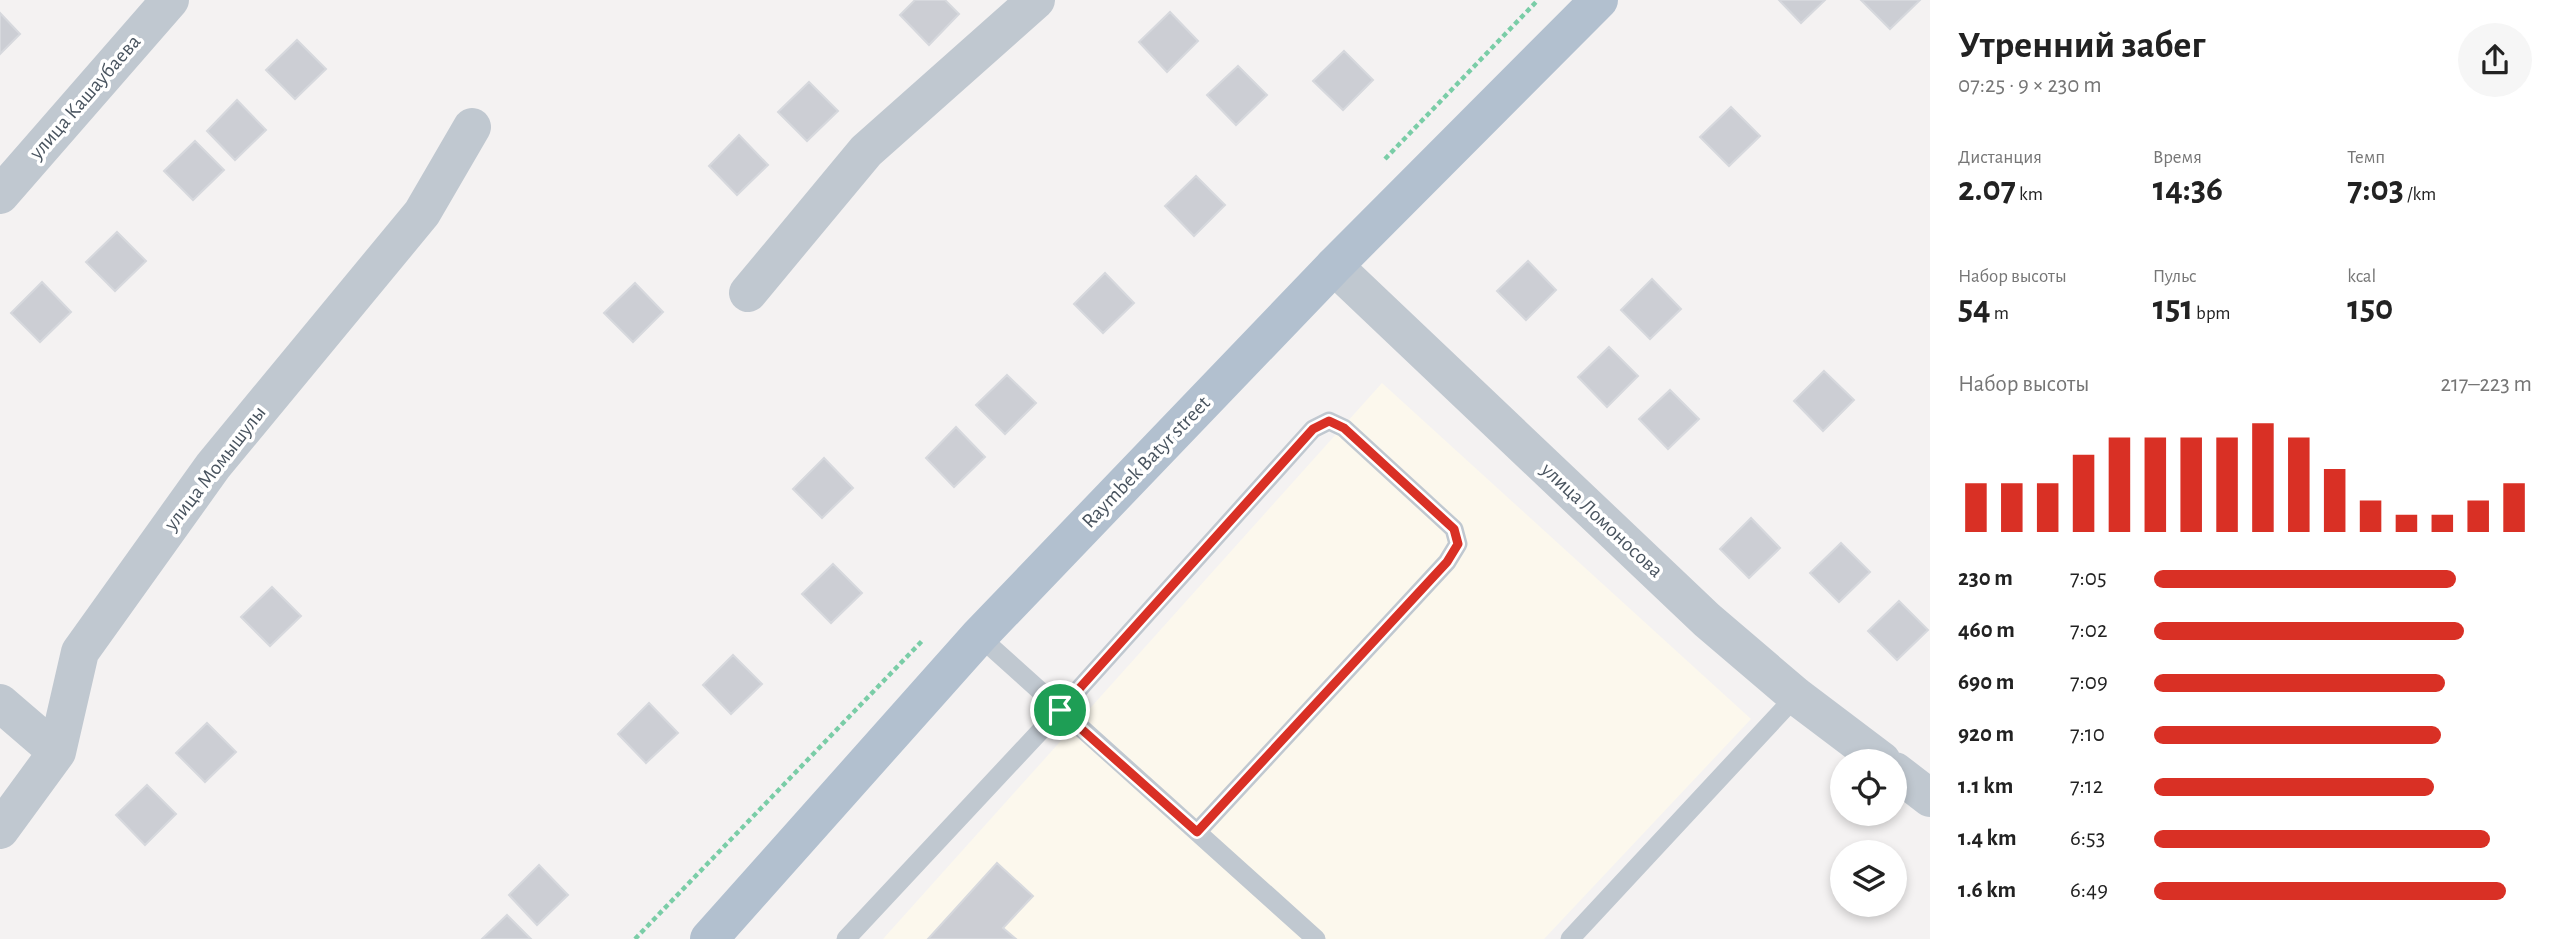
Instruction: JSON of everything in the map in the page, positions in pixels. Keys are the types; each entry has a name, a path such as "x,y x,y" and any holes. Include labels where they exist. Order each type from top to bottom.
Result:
{"main road":[{"name":"Raymbek Batyr street","path":"709,939 979,636 1334,266 1599,0"}],"street":[{"name":"улица Кашаубаева","path":"0,195 170,0"},
{"path":"748,293 866,151 1035,0"},
{"name":"улица Момышулы","path":"0,830 57,752 80,652 213,466 422,213 472,127"},
{"name":"улица Ломоносова","path":"1334,266 1697,610 1796,696 1866,749"},
{"path":"0,703 57,752"},
{"path":"1907,780 1930,798"}],"lane":[{"path":"846,939 1060,710 1313,429 1329,421 1344,428 1454,529 1458,544 1447,562 1197,832"},
{"path":"979,636 1316,939"},
{"path":"1570,939 1796,696"}],"shaded area":[{"path":"1382,383 1751,719 1544,939 883,939"}],"building":[{"path":"915,0 945,0 959,14 929,45 900,15"},
{"path":"1779,0 1825,0 1801,23"},
{"path":"1861,0 1920,0 1890,29"},
{"path":"1170,12 1198,41 1167,72 1139,42"},
{"path":"0,13 20,34 0,54"},
{"path":"297,40 326,69 295,99 266,70"},
{"path":"1344,51 1373,80 1343,110 1313,81"},
{"path":"1238,66 1267,95 1236,125 1207,95"},
{"path":"809,82 838,111 807,141 778,112"},
{"path":"237,100 266,130 235,160 207,131"},
{"path":"1731,107 1760,136 1729,166 1700,137"},
{"path":"739,135 768,165 737,195 709,166"},
{"path":"195,141 224,170 193,200 164,171"},
{"path":"1196,176 1225,205 1194,236 1165,206"},
{"path":"117,232 146,261 115,291 86,262"},
{"path":"1528,261 1556,290 1526,320 1497,291"},
{"path":"1105,273 1134,303 1103,333 1074,304"},
{"path":"1652,279 1681,309 1650,339 1621,310"},
{"path":"42,282 71,312 40,342 11,313"},
{"path":"635,283 663,312 633,342 604,313"},
{"path":"1609,347 1638,376 1607,407 1578,377"},
{"path":"1824,371 1854,400 1823,431 1794,401"},
{"path":"1007,375 1036,403 1005,434 976,405"},
{"path":"1670,390 1699,419 1668,449 1639,419"},
{"path":"956,427 985,457 954,487 926,458"},
{"path":"824,458 853,488 822,518 793,489"},
{"path":"1751,518 1780,548 1749,578 1720,549"},
{"path":"1841,543 1870,572 1839,602 1810,573"},
{"path":"833,564 862,593 831,623 802,594"},
{"path":"272,587 301,616 270,646 241,617"},
{"path":"1899,601 1928,630 1897,660 1868,631"},
{"path":"733,655 762,684 731,714 703,685"},
{"path":"649,703 678,733 646,763 618,734"},
{"path":"207,723 236,752 205,782 176,753"},
{"path":"147,785 176,814 145,845 116,815"},
{"path":"997,863 1033,896 1003,928 1016,939 928,939"},
{"path":"539,865 568,895 537,925 509,895"},
{"path":"507,915 531,939 482,939"}],"route":[{"path":"1329,421 1344,428 1454,529 1458,544 1447,562 1197,832 1060,710 1313,429 1329,421"}]}
